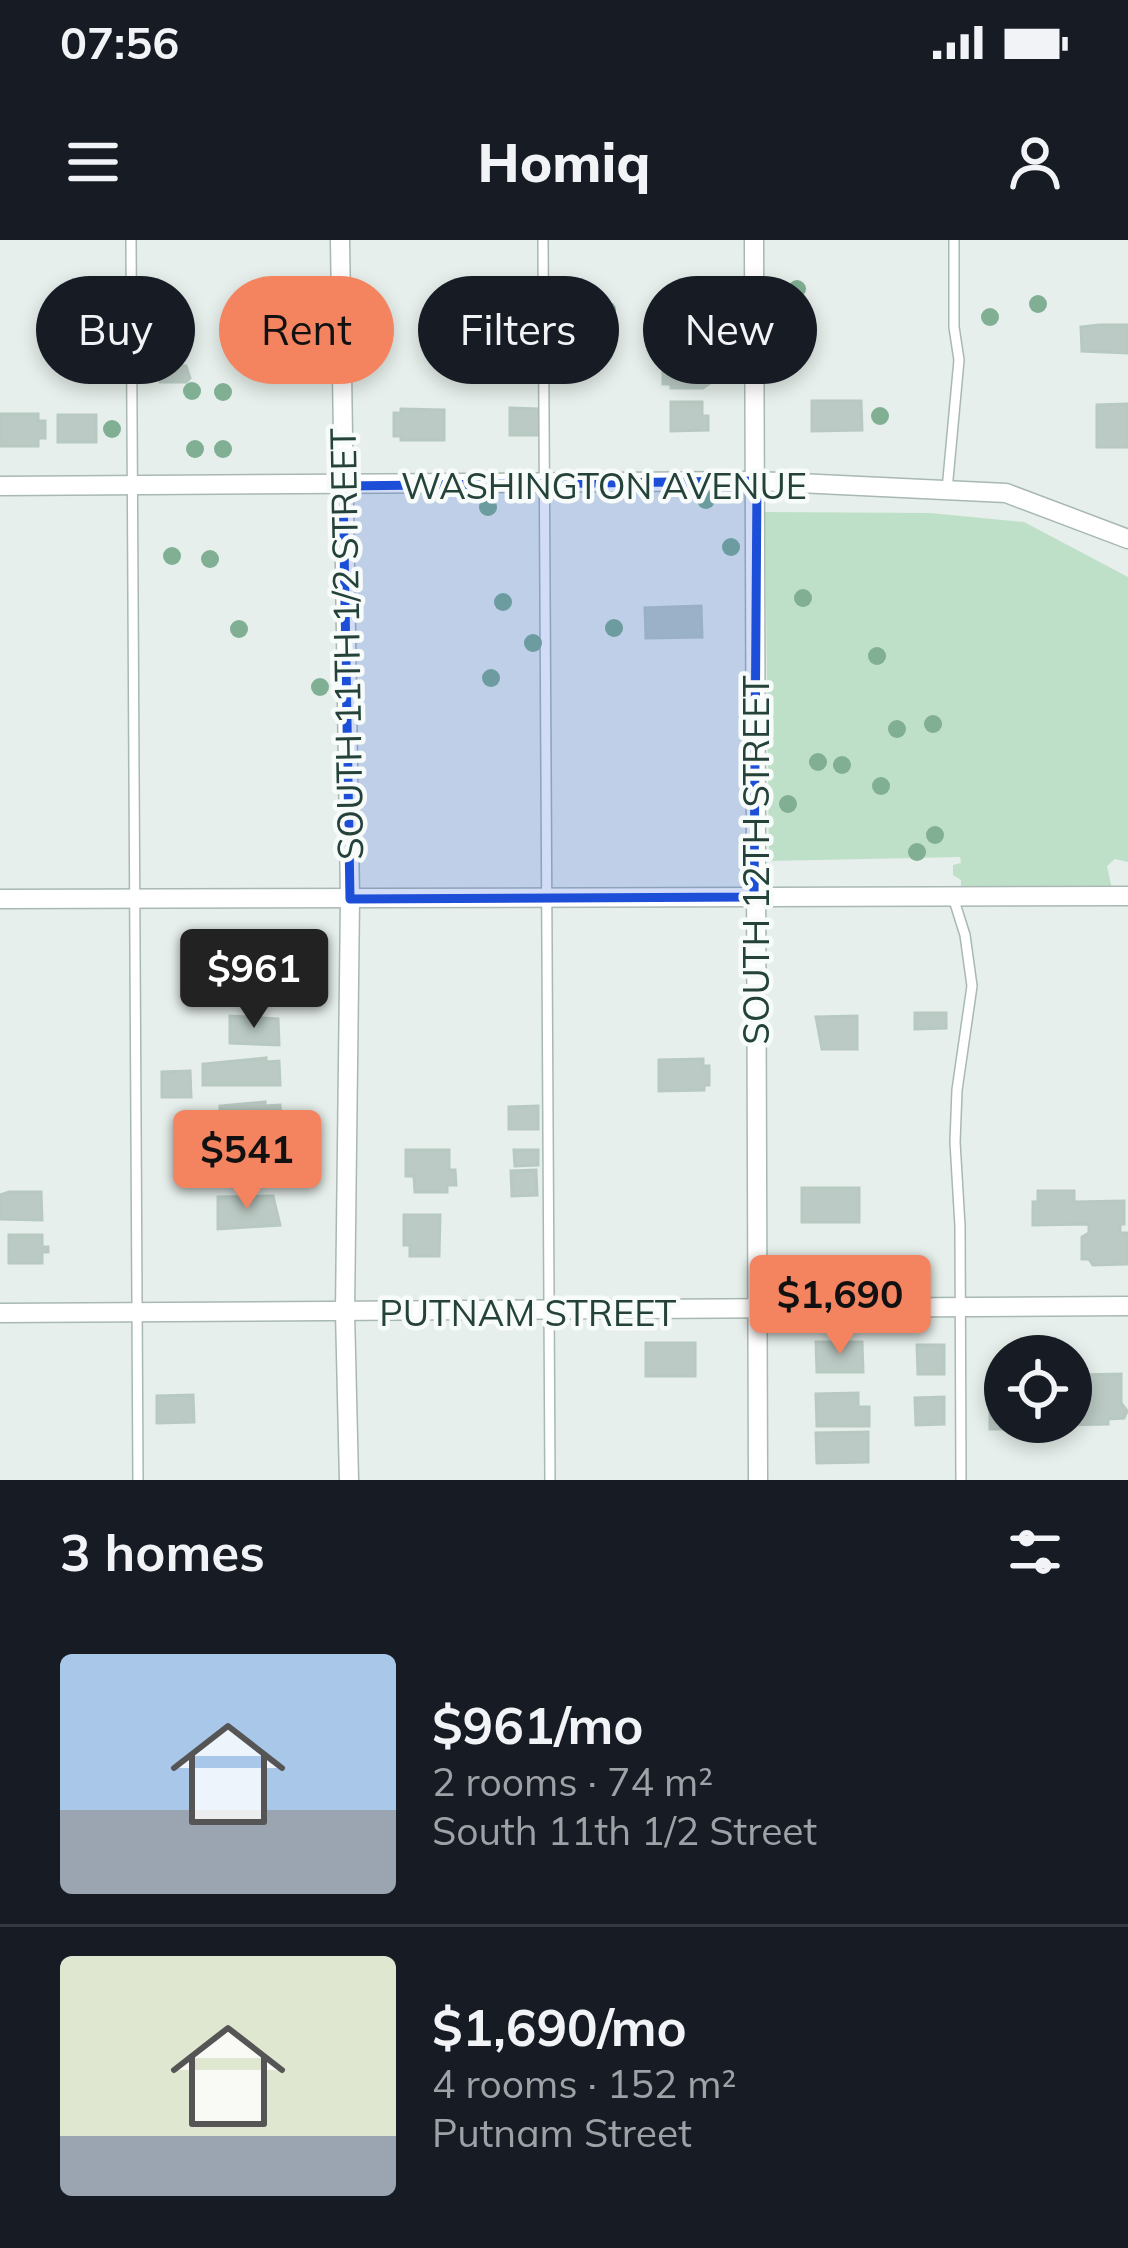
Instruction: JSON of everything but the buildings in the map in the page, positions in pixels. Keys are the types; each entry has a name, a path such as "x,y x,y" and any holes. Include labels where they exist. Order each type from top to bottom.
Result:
{"street":[{"name":"SOUTH 11TH 1/2 STREET","path":"340,240 350,898 345,1312 349,1480"},
{"name":"SOUTH 12TH STREET","path":"754,240 758,1480"},
{"name":"WASHINGTON AVENUE","path":"0,486 757,481 1006,493 1128,539"},
{"path":"0,898 1128,896"},
{"name":"PUTNAM STREET","path":"0,1313 1128,1306"}],"lane":[{"path":"130,240 138,1480"},
{"path":"543,240 550,1480"},
{"path":"947,490 959,360 954,240"},
{"path":"953,897 965,935 972,986 957,1090 955,1142 962,1308 961,1480"}],"highlighted area":[{"path":"757,481 754,897 350,899 343,486"}],"green space":[{"path":"765,512 930,513 1024,522 1128,577 1128,862 1115,859 1107,866 1112,889 961,890 961,880 953,875 953,865 961,863 960,857 769,861"}]}
